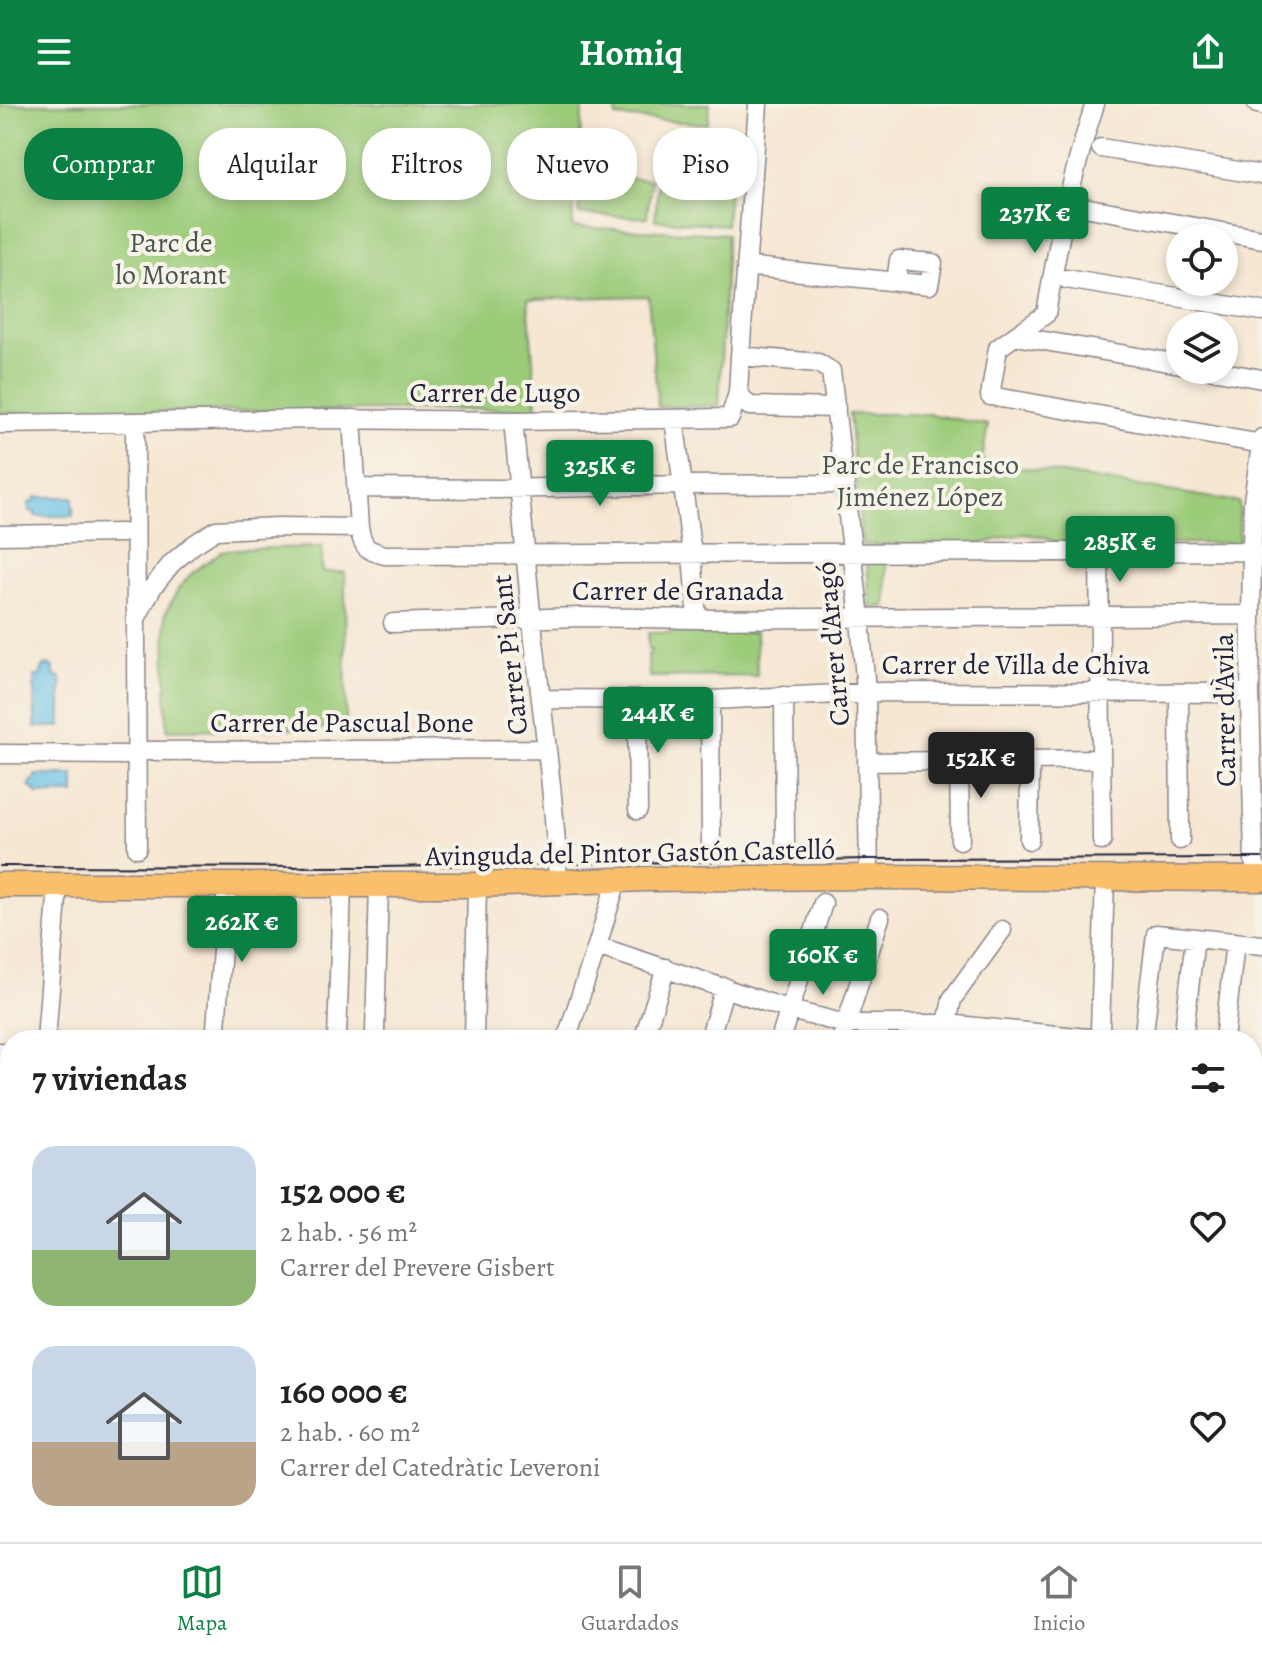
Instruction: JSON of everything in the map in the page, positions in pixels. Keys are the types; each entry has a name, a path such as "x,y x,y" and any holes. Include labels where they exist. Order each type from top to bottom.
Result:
{"main road":[{"name":"Avinguda del Pintor Gastón Castelló","path":"0,885 477,885 558,875 617,880 869,877 1262,879"}],"street":[{"path":"740,356 818,363 831,371 836,408 749,406 738,393 740,356 746,266 758,104"},
{"path":"1095,104 1067,204 1046,314 998,348 990,396 1262,444"},
{"path":"1101,148 1262,175"},
{"path":"1067,204 1262,239"},
{"path":"746,266 896,282"},
{"path":"1066,279 1262,311"},
{"path":"1015,336 1166,362"},
{"path":"1238,375 1262,379"},
{"name":"Carrer de Lugo","path":"0,424 730,418 738,393"},
{"name":"Carrer d'Aragó","path":"836,408 866,692 869,877"},
{"path":"352,419 362,543 370,551 385,555 1252,551"},
{"path":"674,419 692,554 697,619"},
{"name":"Carrer Pi Sant","path":"513,421 558,875"},
{"path":"135,422 135,621 131,753 137,848"},
{"name":"Carrer d'Àvila","path":"1262,438 1253,501 1250,693 1254,862 1262,879"},
{"path":"356,488 845,484"},
{"path":"135,621 152,588 172,563 216,530 359,528"},
{"path":"0,535 123,533"},
{"path":"1099,551 1102,841"},
{"name":"Carrer de Granada","path":"393,623 580,617 1251,615"},
{"name":"Carrer de Villa de Chiva","path":"541,699 710,700 866,692 1250,693"},
{"path":"1179,693 1180,840"},
{"path":"784,696 785,846"},
{"path":"637,699 638,810"},
{"path":"710,700 711,846"},
{"name":"Carrer de Pascual Bone","path":"0,754 547,749"},
{"path":"1029,840 1030,759"},
{"path":"868,762 1101,759"},
{"path":"959,761 960,840"},
{"path":"1100,1030 1105,879"},
{"path":"569,1030 617,880"},
{"path":"47,1030 58,885"},
{"path":"216,1030 227,885"},
{"path":"375,1030 379,885"},
{"path":"474,1030 477,885"},
{"path":"337,1030 342,886"},
{"path":"783,1030 823,903"},
{"path":"845,1030 880,918"},
{"path":"947,1024 952,999 1002,930"},
{"path":"1144,1030 1156,934 1262,945"},
{"path":"1184,1030 1195,938"},
{"path":"1225,1030 1235,942"},
{"path":"597,946 725,987 839,1030"},
{"path":"646,1030 666,968"},
{"path":"712,1030 725,987"},
{"path":"870,1030 947,1024 1008,1030"}],"green space":[{"name":"Parc de lo Morant","path":"0,104 583,104 581,128 507,128 507,200 574,200 572,227 727,234 719,406 658,407 648,296 528,299 537,409 0,413"},
{"path":"617,104 710,104 708,124 616,117"},
{"path":"637,179 651,180 647,218 579,214 580,200 637,200"},
{"path":"657,200 728,200 726,225 655,220"},
{"name":"Parc de Francisco Jiménez López","path":"849,414 929,414 988,425 982,461 1239,502 1239,543 1059,544 1044,537 1024,534 982,544 862,545"},
{"path":"322,547 322,572 345,572 346,728 167,730 165,614 179,588 191,574 222,551"},
{"path":"867,562 886,562 887,606 870,608"},
{"path":"756,632 757,676 649,677 648,654 651,650 648,650 648,633"}],"water":[{"path":"35,497 73,497 73,516 35,516 35,512 28,508"},
{"path":"43,667 53,667 55,677 61,677 61,727 35,727 34,676 40,676"},
{"path":"36,775 74,775 74,794 36,794 36,790 29,785"}],"tram line":[{"path":"0,866 379,867 869,859 1262,858"}]}
